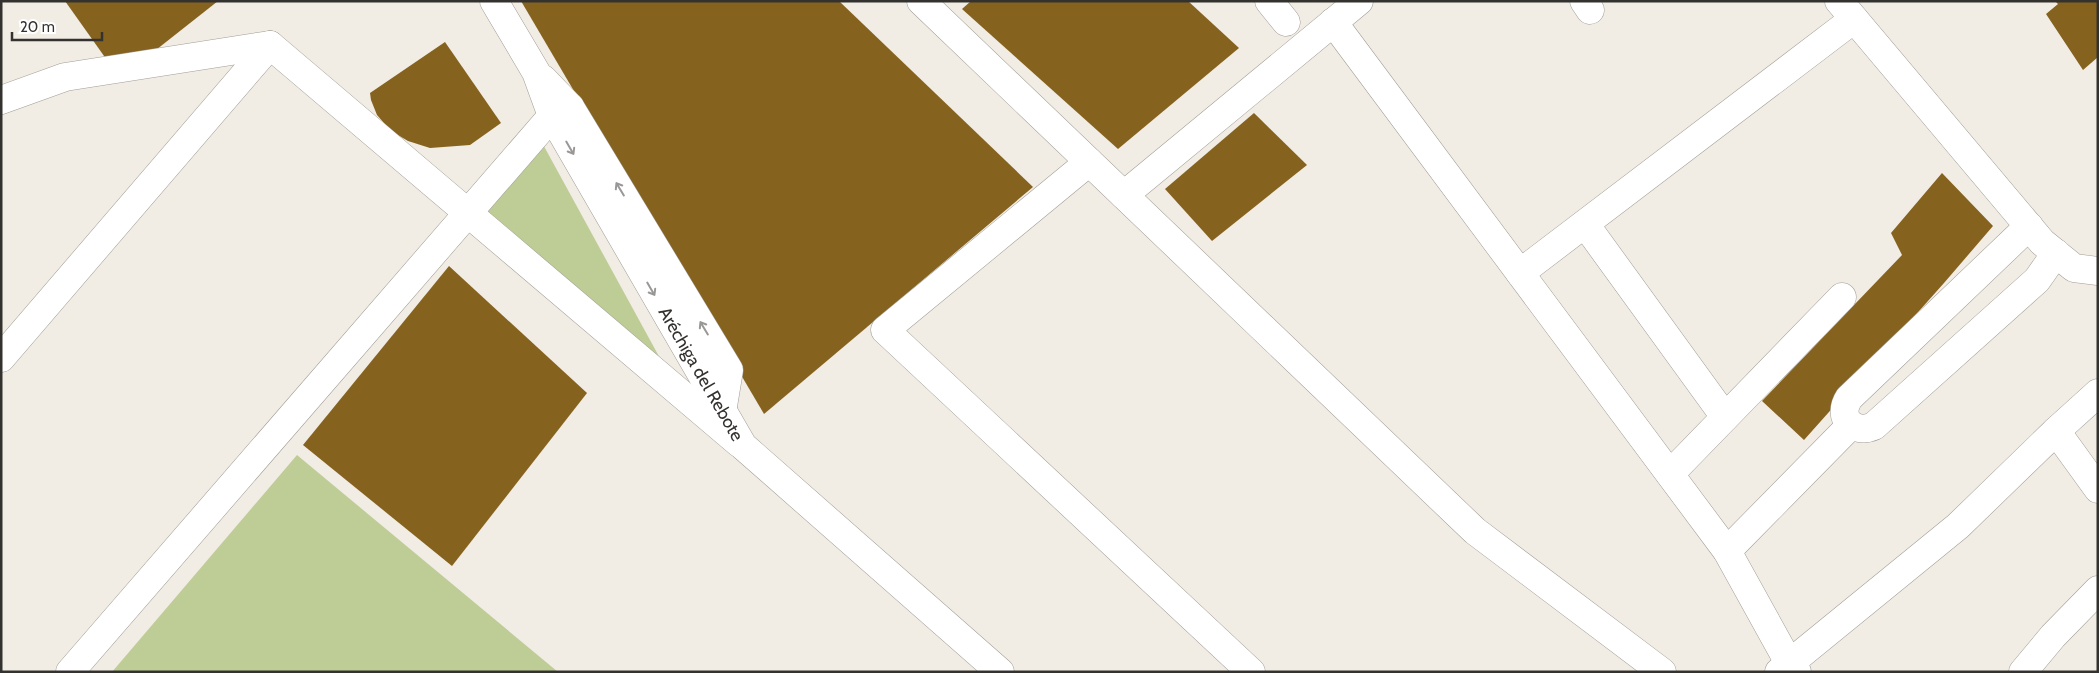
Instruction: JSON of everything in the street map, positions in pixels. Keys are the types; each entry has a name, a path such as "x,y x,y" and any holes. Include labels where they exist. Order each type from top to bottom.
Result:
{"street":[{"path":"70,672 468,213 561,112 494,1"},
{"path":"921,1 1475,531 1662,672"},
{"path":"1269,1 1286,22"},
{"path":"1124,195 1359,1"},
{"path":"1520,273 1585,224 1846,10 2042,242 2074,268 2098,271"},
{"path":"1333,22 1727,551 1788,669 1958,526 2098,393"},
{"path":"1,100 65,77 270,45 743,446"},
{"path":"1,358 270,45"},
{"name":"Aréchiga del Rebote","path":"561,112 729,370 722,412 743,446 1000,672"},
{"path":"1089,162 885,330 1251,672"},
{"path":"1585,224 1725,417"},
{"path":"2029,226 1849,398 1844,409 1844,415 1851,425 1862,429 1874,426 2037,280 2056,253"},
{"path":"1670,474 1842,297"},
{"path":"1727,551 1851,425"},
{"path":"2056,431 2098,489"},
{"path":"2023,672 2053,636 2098,590"}],"green space":[{"path":"540,139 673,382 475,212"},
{"path":"297,455 558,672 112,672"}],"building":[{"path":"65,1 218,1 147,57 109,63"},
{"path":"521,1 839,1 1033,187 764,414"},
{"path":"971,1 1188,1 1239,48 1118,149 962,9"},
{"path":"2055,1 2098,1 2098,57 2083,70 2046,14 2058,4"},
{"path":"445,42 501,123 470,145 430,148 408,141 391,131 377,115 370,93"},
{"path":"1254,113 1307,165 1212,241 1165,189"},
{"path":"1942,173 1993,226 1804,440 1762,401 1902,255 1891,233"},
{"path":"449,266 587,393 452,566 303,445"}]}
